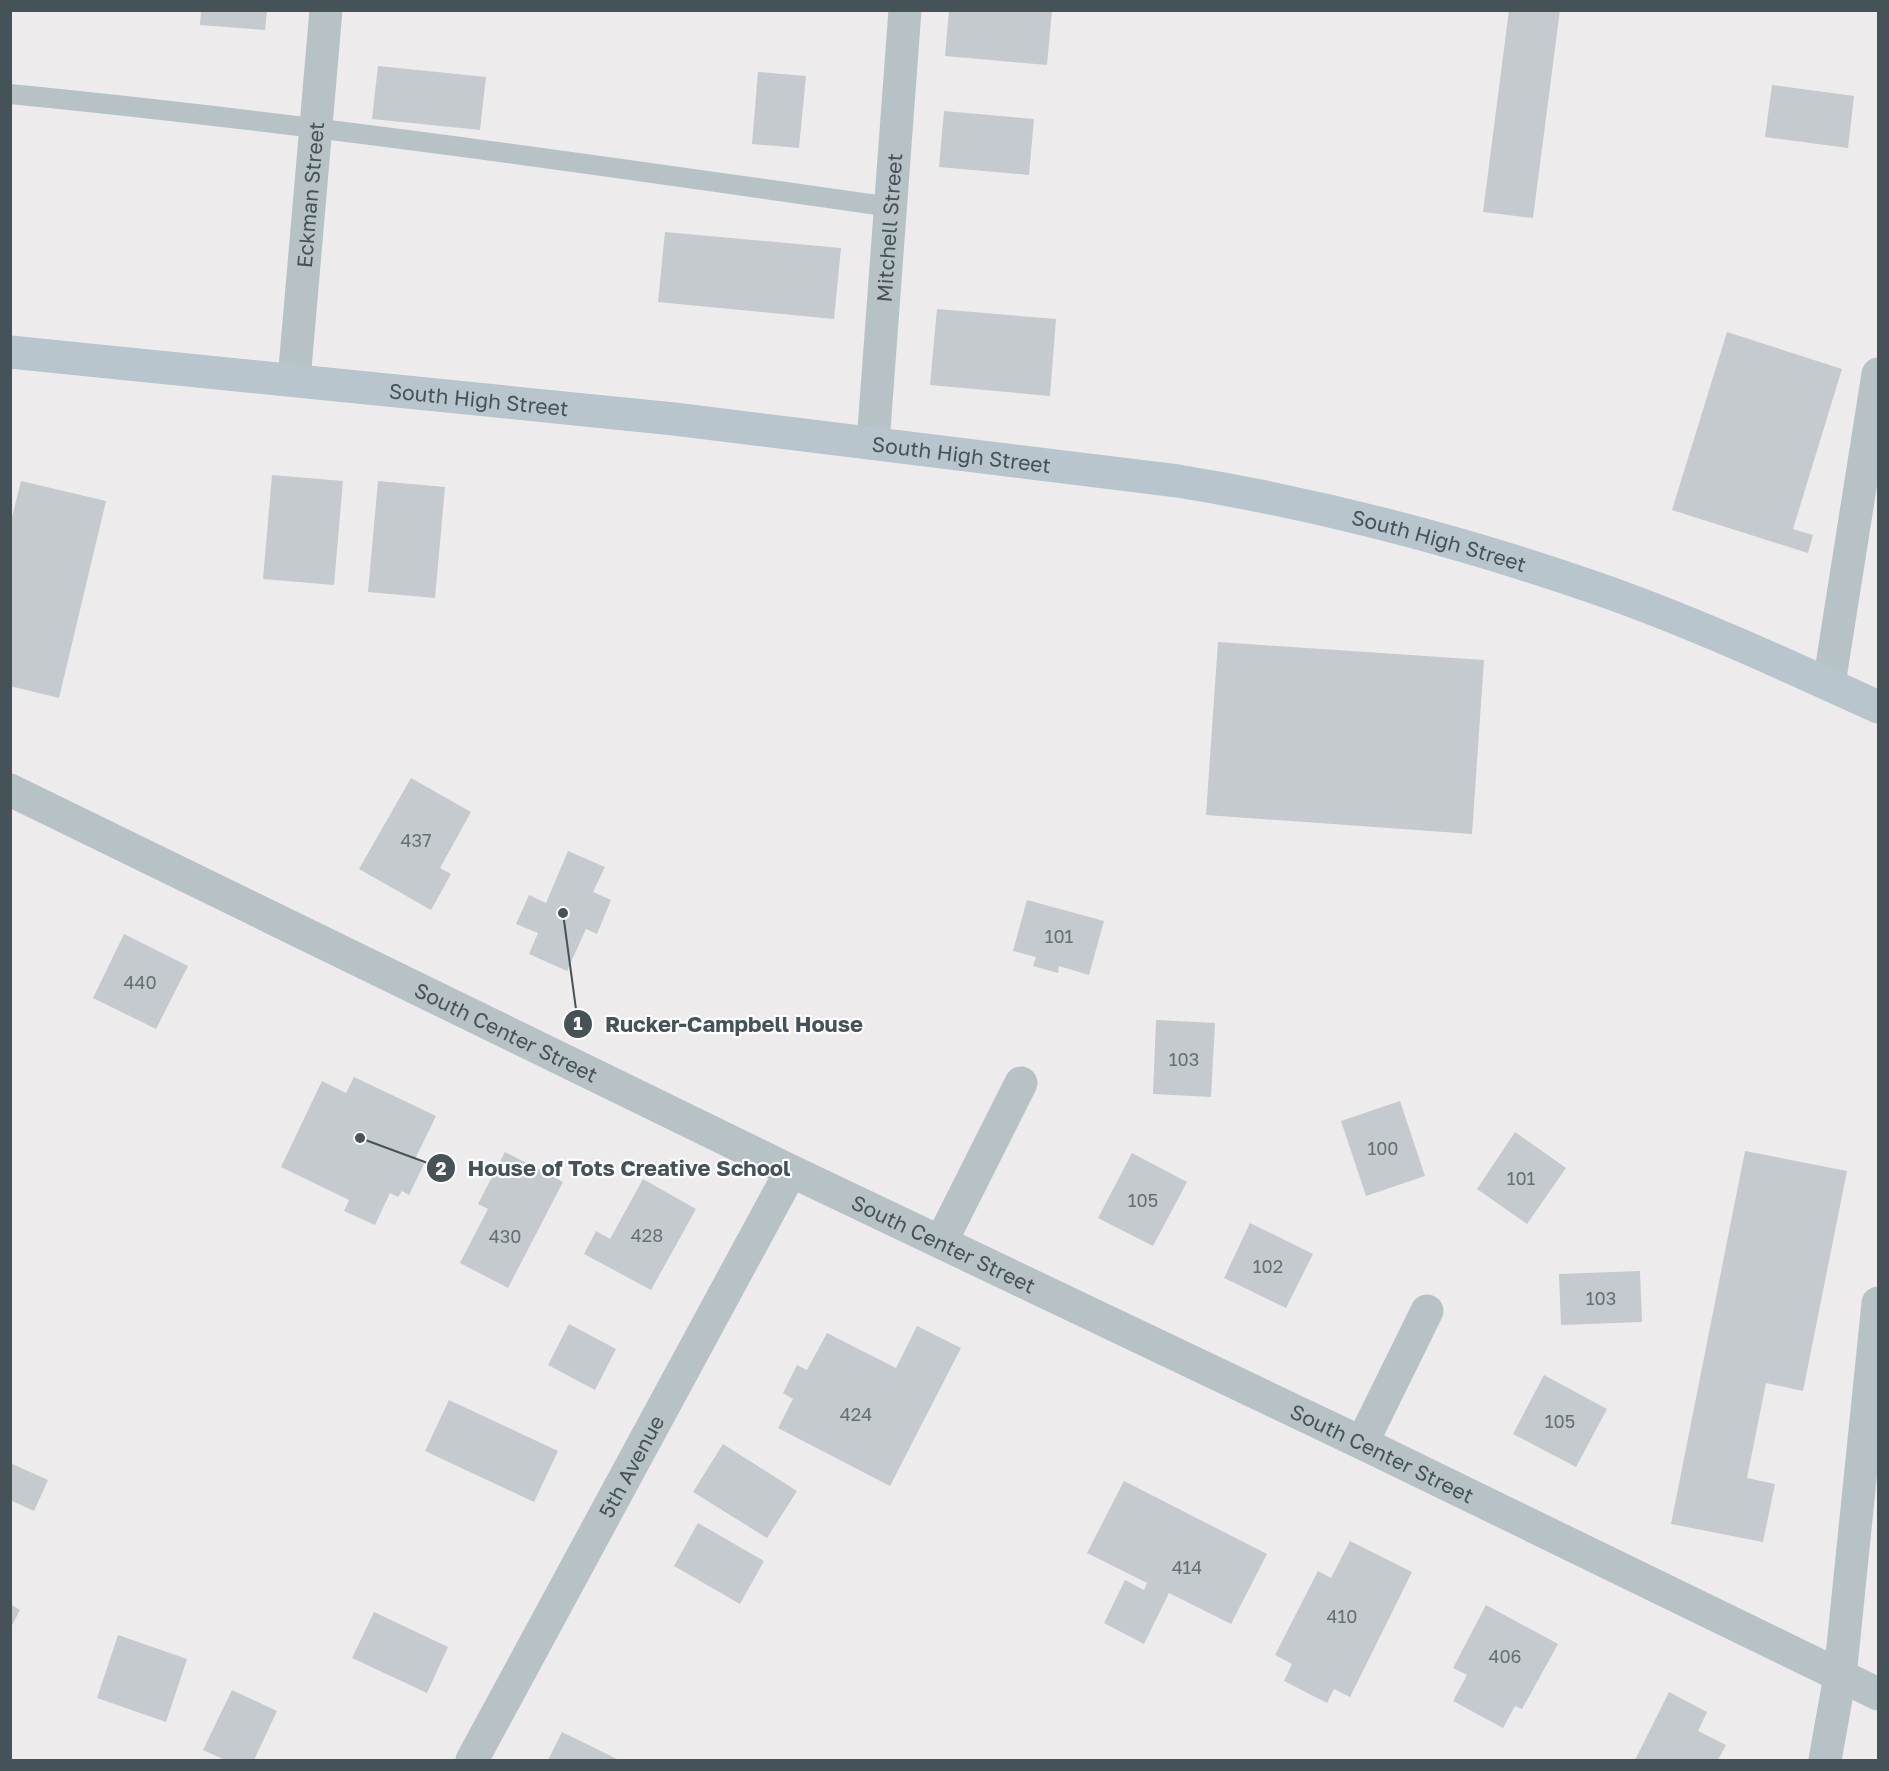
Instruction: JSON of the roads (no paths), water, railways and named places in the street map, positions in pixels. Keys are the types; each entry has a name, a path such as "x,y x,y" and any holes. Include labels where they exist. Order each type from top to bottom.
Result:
{"main road":[{"name":"South High Street","path":"10,352 674,419 1228,489 1389,526 1477,550 1592,587 1738,644 1878,707"}],"street":[{"name":"Eckman Street","path":"294,380 326,10"},
{"name":"Mitchell Street","path":"873,443 905,10"},
{"path":"1829,684 1878,374"},
{"name":"South Center Street","path":"10,790 791,1171 1362,1443 1878,1694"},
{"path":"940,1242 1021,1083"},
{"name":"5th Avenue","path":"472,1761 791,1171"},
{"path":"1825,1761 1840,1676 1878,1304"},
{"path":"1362,1443 1427,1311"}],"lane":[{"path":"10,94 584,163 891,207"}],"place":[{"name":"Rucker-Campbell House","path":"563,913"},
{"name":"House of Tots Creative School","path":"360,1138"}]}
